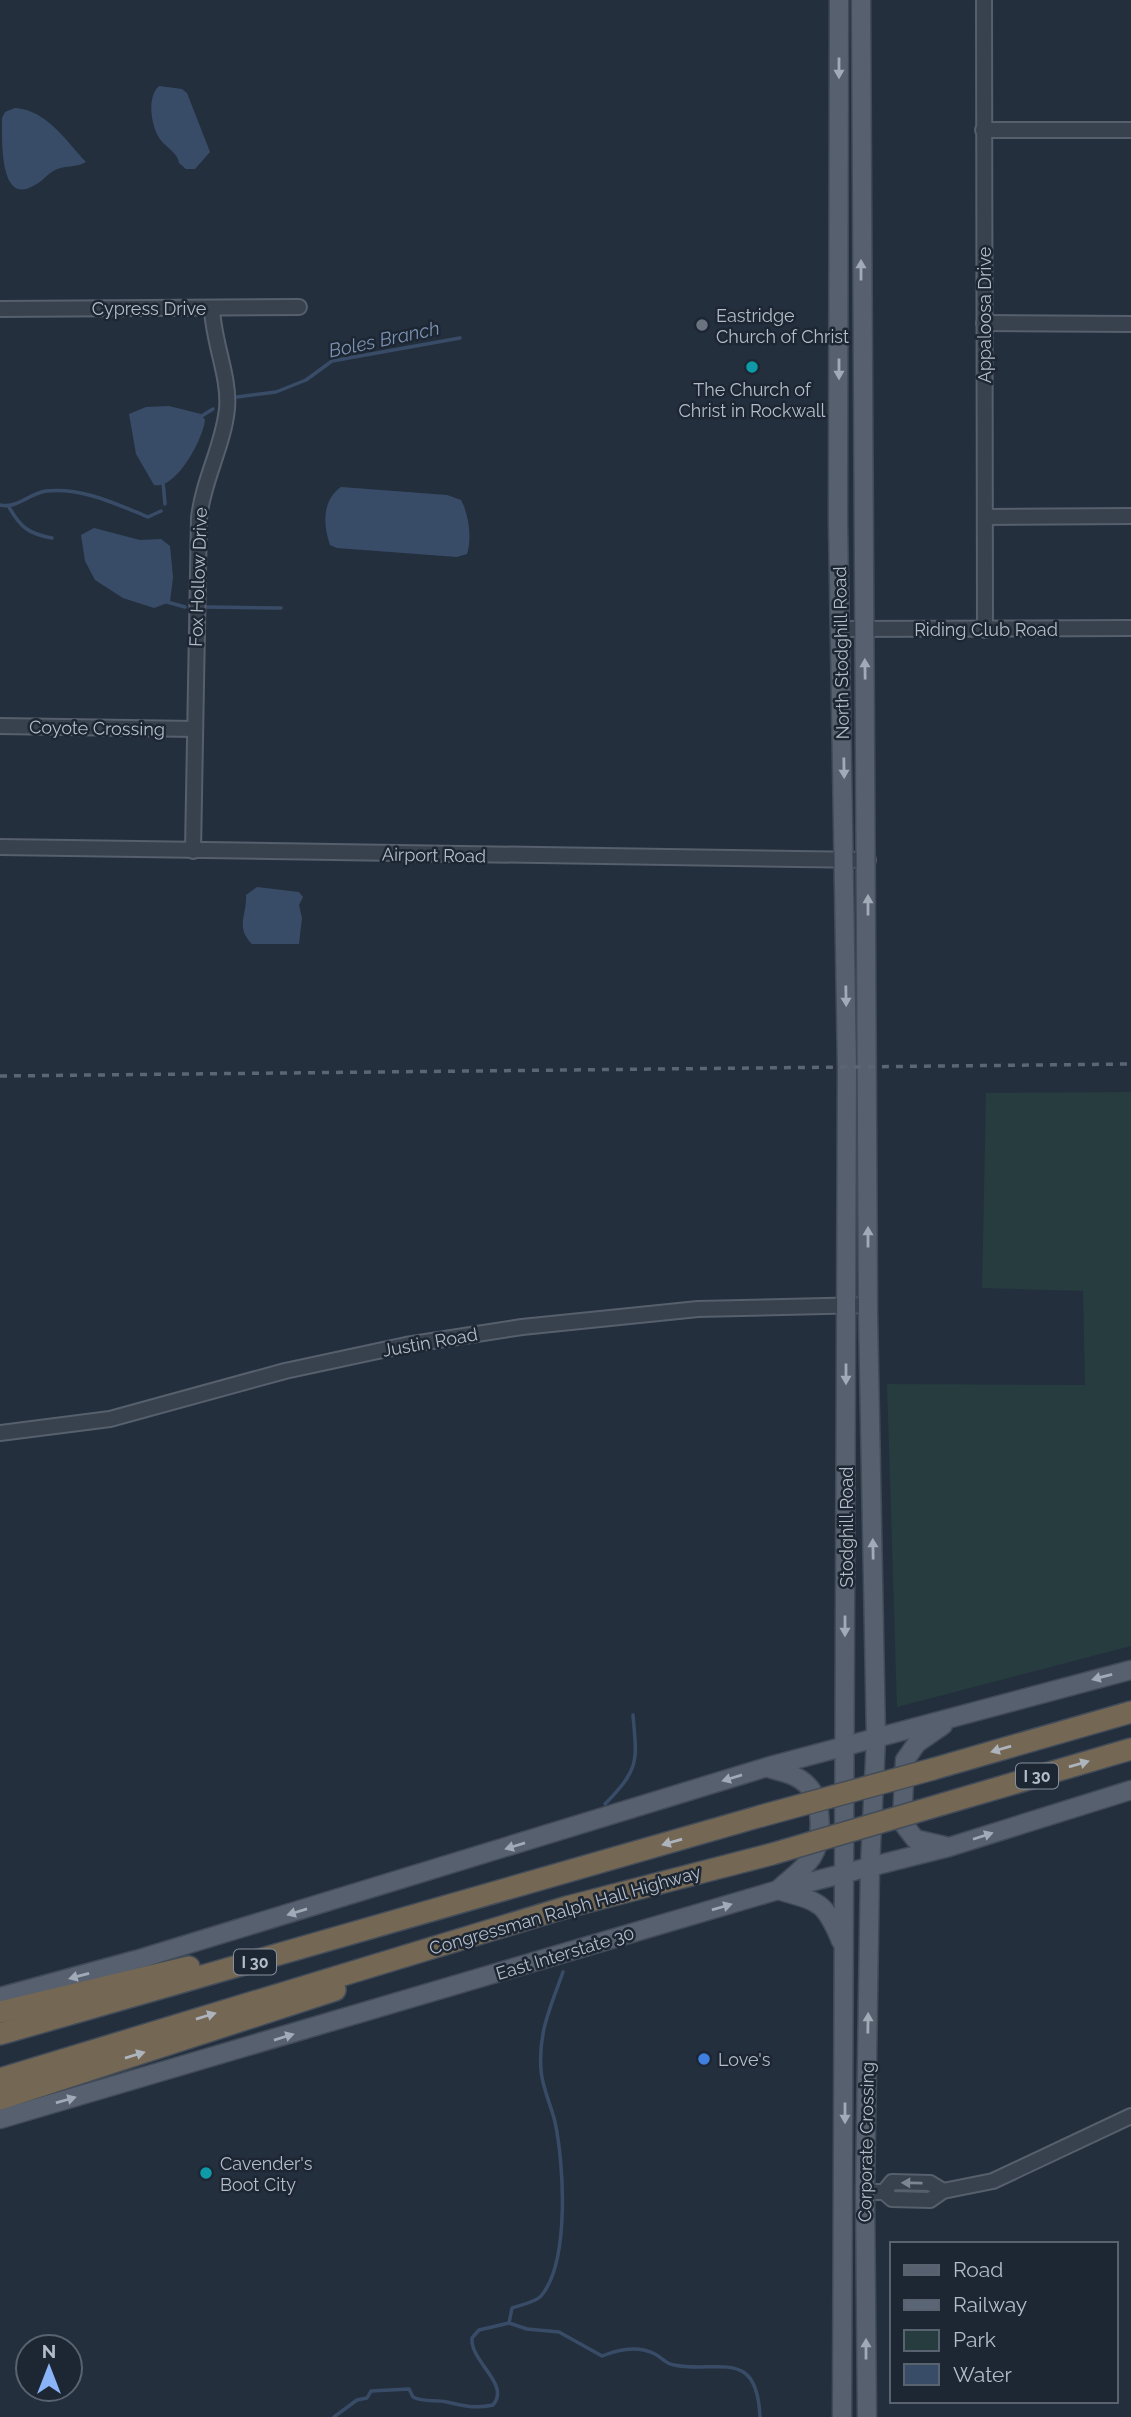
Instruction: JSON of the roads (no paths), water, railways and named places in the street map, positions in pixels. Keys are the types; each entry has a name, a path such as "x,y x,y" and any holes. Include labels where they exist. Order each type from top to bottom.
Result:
{"highway":[{"name":"Congressman Ralph Hall Highway","path":"0,2034 1131,1712"},
{"name":"Congressman Ralph Hall Highway","path":"0,2078 457,1940 772,1854 1131,1749"},
{"path":"0,2012 215,1961 450,1898 510,1888"},
{"path":"0,2099 292,2006 418,1961 457,1940"}],"main road":[{"name":"North Stodghill Road","path":"839,0 840,629 845,859 846,1306"},
{"name":"North Stodghill Road","path":"861,0 864,630 868,860 868,1305"},
{"name":"Stodghill Road","path":"868,1305 876,1739 870,1867"},
{"name":"Stodghill Road","path":"845,1873 846,1306"},
{"path":"0,1997 128,1962 767,1768 1131,1670"},
{"path":"949,1847 915,1839 906,1831 902,1822 902,1798 905,1760 909,1751 955,1717"},
{"path":"767,1768 796,1776 807,1784 814,1793 819,1822 820,1834 811,1858 778,1890 812,1900 829,1912 845,1951"},
{"name":"East Interstate 30","path":"0,2119 778,1890 949,1847 1131,1790"},
{"name":"Corporate Crossing","path":"867,2417 865,2192 870,1867"},
{"name":"Corporate Crossing","path":"842,2417 845,1873"}],"street":[{"name":"Appaloosa Drive","path":"984,0 985,630"},
{"path":"983,130 1131,130"},
{"name":"Cypress Drive","path":"0,309 299,307"},
{"name":"Fox Hollow Drive","path":"193,851 198,518 202,493 222,441 228,406 213,333 212,308"},
{"path":"984,323 1131,324"},
{"path":"985,517 1131,516"},
{"name":"Riding Club Road","path":"840,629 1131,628"},
{"name":"Coyote Crossing","path":"0,726 195,729"},
{"name":"Airport Road","path":"0,848 868,860"},
{"name":"Justin Road","path":"0,1433 110,1419 285,1371 407,1345 522,1327 698,1309 868,1305"},
{"path":"865,2192 884,2192 892,2199 930,2200 943,2191 993,2181 1131,2116"}],"water":[{"path":"159,86 182,89 187,93 210,152 195,169 186,169 179,163 158,136 151,110 153,96"},
{"path":"15,108 37,114 46,120 86,162 55,170 39,183 22,190 14,187 5,168 2,118 5,112"},
{"path":"169,406 201,414 205,420 187,462 171,480 154,485 136,454 129,414 146,407"},
{"path":"341,487 447,495 461,500 469,527 467,554 457,557 337,548 330,545 325,521 327,506"},
{"path":"94,528 140,540 161,539 170,546 173,577 170,602 154,608 123,598 95,580 85,561 81,535"},
{"path":"257,887 299,892 303,897 299,905 302,918 299,944 252,944 247,938 243,927 246,895"}],"waterway":[{"name":"Boles Branch","path":"237,397 276,392 306,380 332,361 460,338"},
{"name":"Boles Branch","path":"200,417 213,409"},
{"name":"Boles Branch","path":"163,482 165,504"},
{"name":"Boles Branch","path":"0,505 12,505 40,492 59,490 86,494 148,517 161,511"},
{"path":"9,507 26,529 52,538"},
{"path":"167,602 185,607"},
{"path":"206,607 281,608"},
{"path":"605,1804 625,1782 634,1764 633,1715"},
{"path":"509,2323 512,2308 532,2302 541,2296 557,2260 561,2237 561,2162 555,2122 542,2076 541,2043 563,1972"},
{"path":"334,2417 357,2400 367,2398 371,2391 409,2389 413,2397 422,2400 481,2407 493,2405 497,2389 477,2356 472,2338 479,2330 509,2323 527,2329 559,2332 602,2356 635,2349 649,2351 674,2365 732,2368 743,2372 751,2380 757,2395 760,2417"}],"railway":[{"path":"0,1076 1131,1064"}],"place":[{"name":"Eastridge Church of Christ","path":"702,325"},
{"name":"The Church of Christ in Rockwall","path":"752,367"},
{"name":"Love's","path":"704,2059"},
{"name":"Cavender's Boot City","path":"206,2173"}]}
